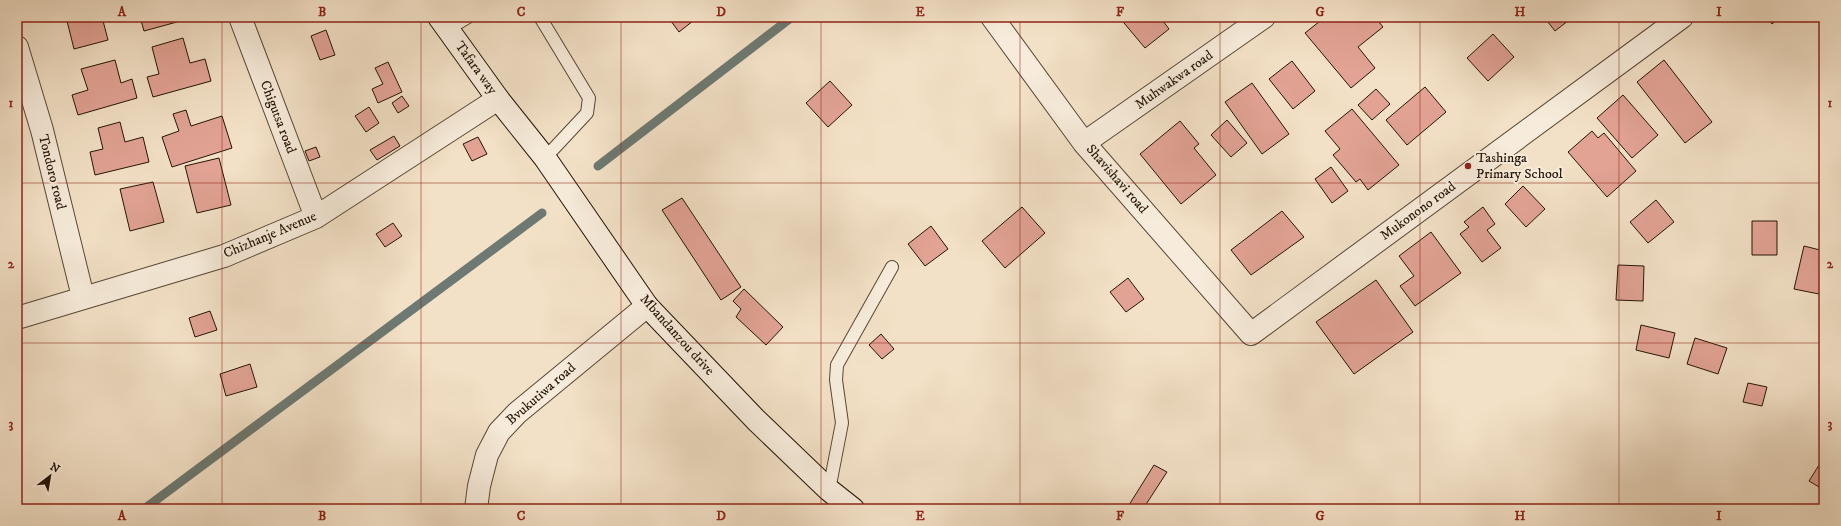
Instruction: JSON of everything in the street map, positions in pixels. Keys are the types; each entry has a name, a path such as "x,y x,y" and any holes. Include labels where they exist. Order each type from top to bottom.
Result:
{"street":[{"name":"Chigutsa road","path":"240,17 316,217"},
{"name":"Shavishavi road","path":"992,17 1084,143 1251,334"},
{"name":"Muhwakwa road","path":"1084,143 1264,17"},
{"name":"Mukonono road","path":"1251,334 1682,17"},
{"name":"Tafara way","path":"444,23 498,99"},
{"name":"Tondoro road","path":"17,47 42,130 83,297"},
{"name":"Chizhanje Avenue","path":"17,318 224,256 316,217 498,99"},
{"name":"Mbandanzou drive","path":"498,99 545,158 647,306 756,420 830,490 853,509"},
{"name":"Bvukutiwa road","path":"476,509 482,468 499,432 517,413 647,306"}],"lane":[{"path":"444,23 468,17"},
{"path":"540,17 589,98 586,113 545,158"},
{"path":"830,490 842,423 836,380 837,365 892,266"}],"building":[{"path":"66,17 102,17 108,40 74,49"},
{"path":"140,17 176,17 177,22 144,31"},
{"path":"668,17 698,17 679,32"},
{"path":"1119,17 1160,17 1169,29 1145,48"},
{"path":"1325,17 1375,17 1383,27 1358,47 1375,68 1351,88 1305,33"},
{"path":"1544,17 1573,17 1555,31"},
{"path":"1766,17 1780,17 1772,24"},
{"path":"326,30 335,55 320,60 311,36"},
{"path":"1493,34 1514,57 1488,81 1467,58"},
{"path":"183,38 190,63 205,59 211,81 153,97 147,77 159,74 152,47"},
{"path":"115,60 121,83 132,79 137,98 78,115 72,95 88,90 81,69"},
{"path":"1664,60 1712,122 1685,143 1637,82"},
{"path":"1292,61 1315,91 1293,109 1269,79"},
{"path":"388,62 402,92 378,103 372,89 383,84 375,68"},
{"path":"830,81 852,105 828,127 806,103"},
{"path":"1252,83 1289,134 1262,154 1225,102"},
{"path":"1425,87 1446,112 1407,145 1386,120"},
{"path":"1376,89 1390,104 1372,120 1358,105"},
{"path":"1623,95 1658,135 1632,158 1597,118"},
{"path":"402,96 409,106 398,113 392,103"},
{"path":"369,107 379,123 366,132 355,116"},
{"path":"1352,109 1399,165 1368,190 1360,179 1356,182 1333,155 1340,149 1325,131"},
{"path":"186,110 191,126 222,116 232,148 172,167 162,137 179,131 173,114"},
{"path":"1227,120 1247,143 1231,157 1211,135"},
{"path":"1180,121 1199,144 1194,148 1216,175 1181,204 1140,154"},
{"path":"120,122 125,142 143,137 149,162 95,175 90,152 103,149 98,128"},
{"path":"1592,131 1598,138 1604,133 1636,171 1607,197 1568,152"},
{"path":"394,136 400,146 377,160 370,150"},
{"path":"478,137 487,154 472,161 463,144"},
{"path":"316,147 320,157 309,161 305,151"},
{"path":"219,158 231,205 197,213 185,166"},
{"path":"1331,167 1348,191 1332,203 1315,179"},
{"path":"153,182 164,222 130,231 120,189"},
{"path":"1523,186 1545,209 1526,227 1505,204"},
{"path":"682,198 741,287 721,300 662,210"},
{"path":"1656,200 1674,222 1648,243 1630,222"},
{"path":"1022,207 1045,233 1005,268 982,241"},
{"path":"1483,207 1495,224 1487,230 1501,248 1482,262 1460,234 1469,227 1464,222"},
{"path":"1282,211 1304,237 1251,275 1231,250"},
{"path":"1752,221 1777,221 1777,255 1752,255"},
{"path":"393,223 402,236 385,247 376,234"},
{"path":"931,226 948,249 925,266 908,244"},
{"path":"1431,232 1461,273 1415,306 1400,286 1414,276 1399,256"},
{"path":"1804,246 1824,251 1824,295 1794,289"},
{"path":"1618,265 1644,266 1643,301 1616,300"},
{"path":"1128,278 1144,299 1126,312 1110,292"},
{"path":"1376,280 1413,332 1354,374 1316,322"},
{"path":"744,289 783,327 766,345 736,317 741,309 733,301"},
{"path":"210,311 217,330 195,337 189,318"},
{"path":"1641,325 1675,333 1669,358 1636,350"},
{"path":"881,334 894,349 882,359 869,345"},
{"path":"1695,338 1727,348 1718,374 1687,364"},
{"path":"250,364 257,387 226,396 220,374"},
{"path":"1748,383 1767,387 1762,406 1743,402"},
{"path":"1154,465 1167,472 1143,509 1135,509 1129,505"},
{"path":"1819,465 1824,469 1824,490 1809,481"}],"waterway":[{"path":"598,166 792,17"},
{"path":"144,509 542,213"}],"place":[{"name":"Tashinga Primary School","path":"1468,166"}]}
